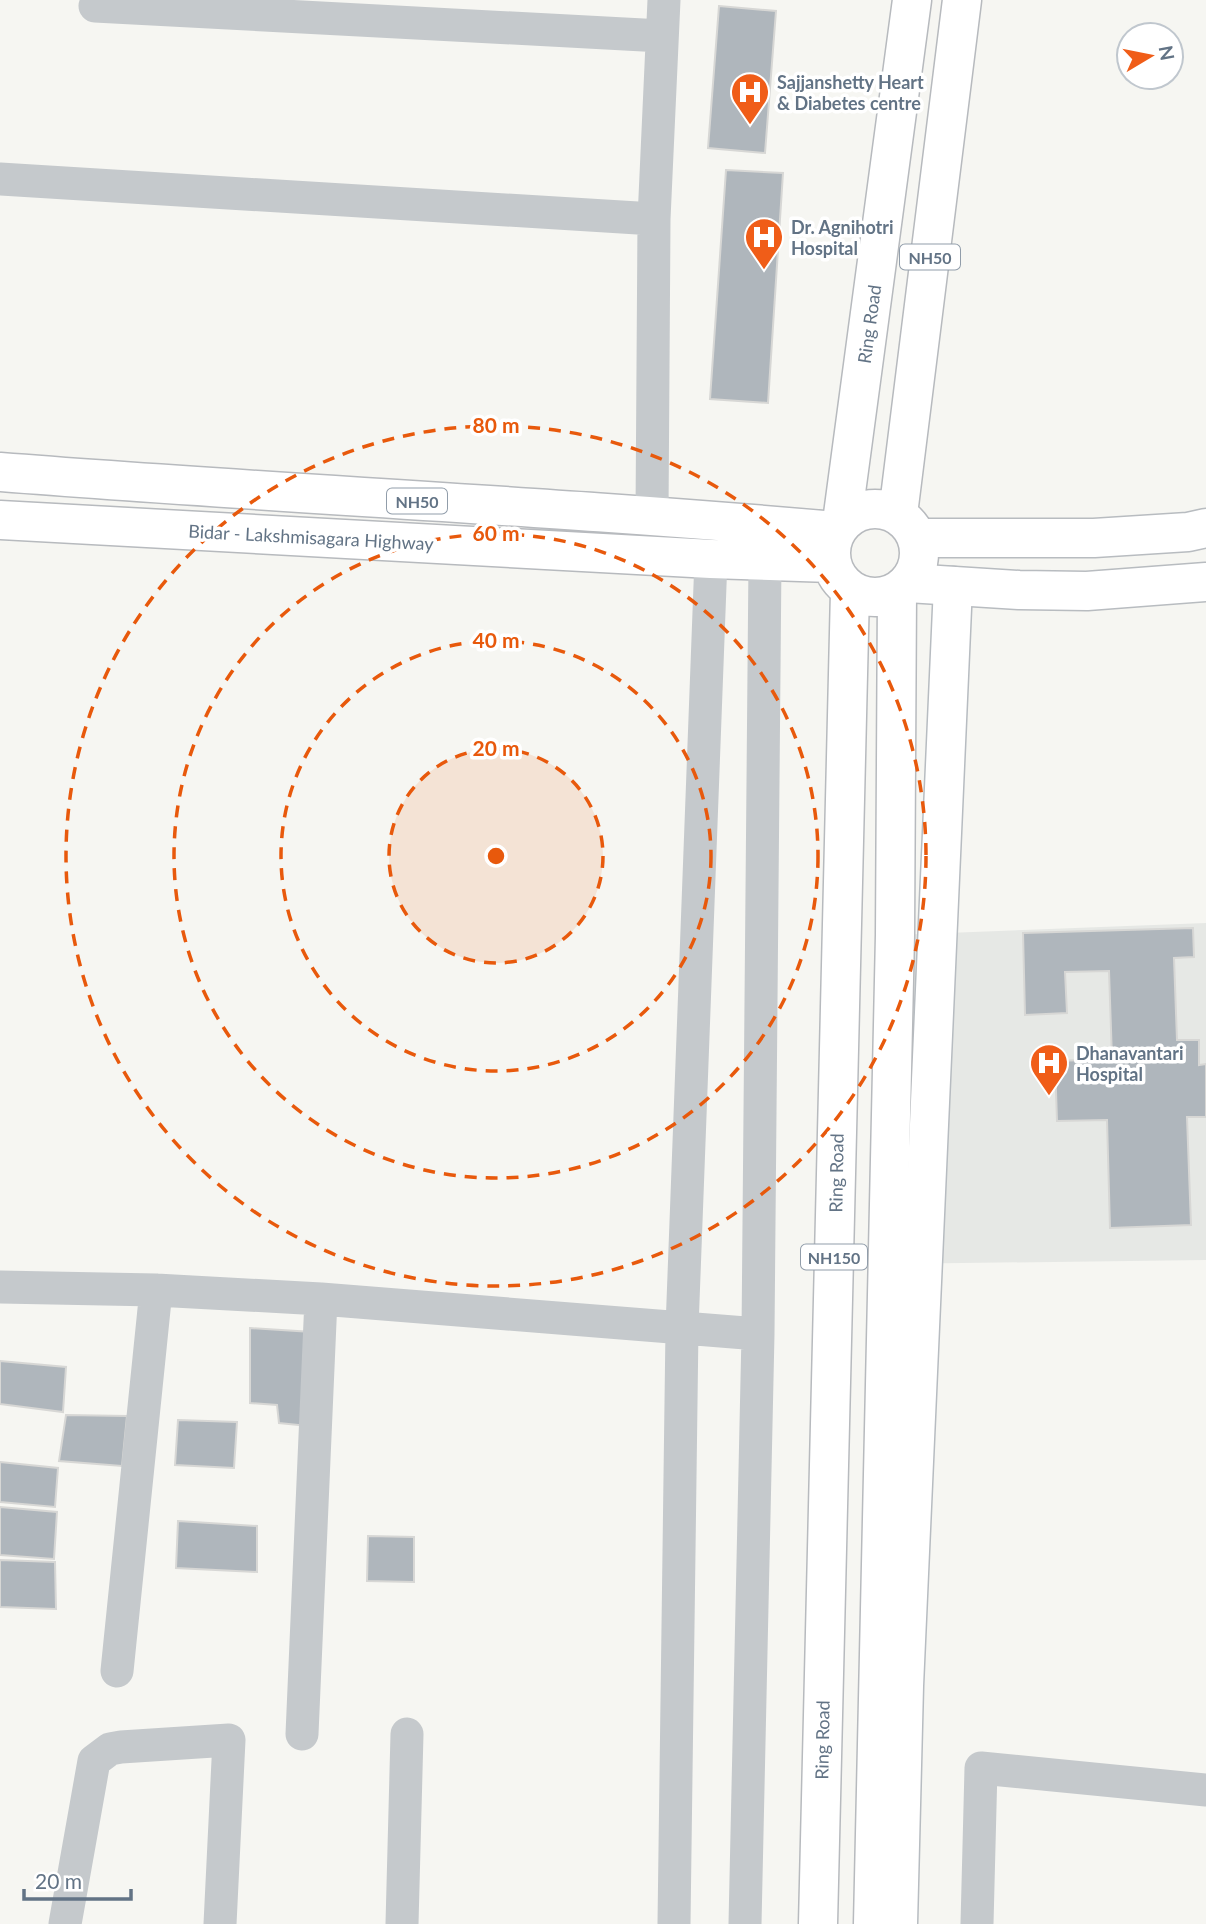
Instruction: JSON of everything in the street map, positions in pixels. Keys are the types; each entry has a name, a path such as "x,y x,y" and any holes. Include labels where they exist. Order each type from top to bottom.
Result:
{"main road":[{"name":"Ring Road","path":"818,1924 840,552 912,0"},
{"name":"NH50","path":"840,552 864,597 883,597 902,588 916,571 919,552 907,526 962,0"},
{"name":"NH50","path":"0,472 652,515 840,552"},
{"name":"NH50","path":"840,552 861,510 877,508 907,526"},
{"name":"Bidar - Lakshmisagara Highway","path":"0,520 711,559 765,560 840,552"},
{"path":"907,526 1094,538 1206,528"},
{"path":"902,588 953,586 1087,591 1206,582"},
{"path":"898,1924 905,1672 953,586"},
{"name":"NH150","path":"873,1924 902,588"}],"street":[{"path":"652,515 654,219 664,0"},
{"path":"95,6 286,8 663,36"},
{"path":"0,179 654,219"},
{"path":"674,1924 682,1328 711,559"},
{"path":"745,1924 758,1334 765,560"},
{"path":"0,1287 156,1290 321,1299 758,1334"},
{"path":"117,1671 156,1290"},
{"path":"302,1734 321,1299"},
{"path":"402,1924 407,1734"},
{"path":"65,1924 94,1761 110,1749 229,1740 220,1924"},
{"path":"977,1924 981,1769 1206,1790"}],"shaded area":[{"name":"Dhanavantari Hospital","path":"1206,923 1206,1260 888,1264 895,935"}],"building":[{"path":"719,6 776,11 765,153 708,148"},
{"path":"726,170 783,173 768,403 710,399"},
{"path":"1193,928 1194,957 1174,958 1177,1040 1199,1040 1199,1065 1206,1064 1206,1117 1187,1117 1191,1225 1110,1228 1107,1120 1057,1121 1055,1061 1112,1059 1109,971 1065,972 1067,1013 1025,1015 1023,933"},
{"path":"250,1328 312,1332 308,1426 279,1423 277,1405 250,1403"},
{"path":"0,1361 66,1367 63,1412 0,1404"},
{"path":"66,1415 127,1416 122,1466 59,1461"},
{"path":"178,1420 237,1422 234,1468 175,1465"},
{"path":"0,1462 58,1468 55,1507 0,1502"},
{"path":"0,1507 57,1512 54,1559 0,1555"},
{"path":"178,1521 257,1526 257,1572 176,1568"},
{"path":"368,1536 414,1537 414,1582 367,1581"},
{"path":"0,1560 55,1562 56,1609 0,1607"}],"place":[{"name":"Sajjanshetty Heart & Diabetes centre","path":"750,126"},
{"name":"Dr. Agnihotri Hospital","path":"764,271"},
{"name":"Dhanavantari Hospital","path":"1049,1097"}]}
